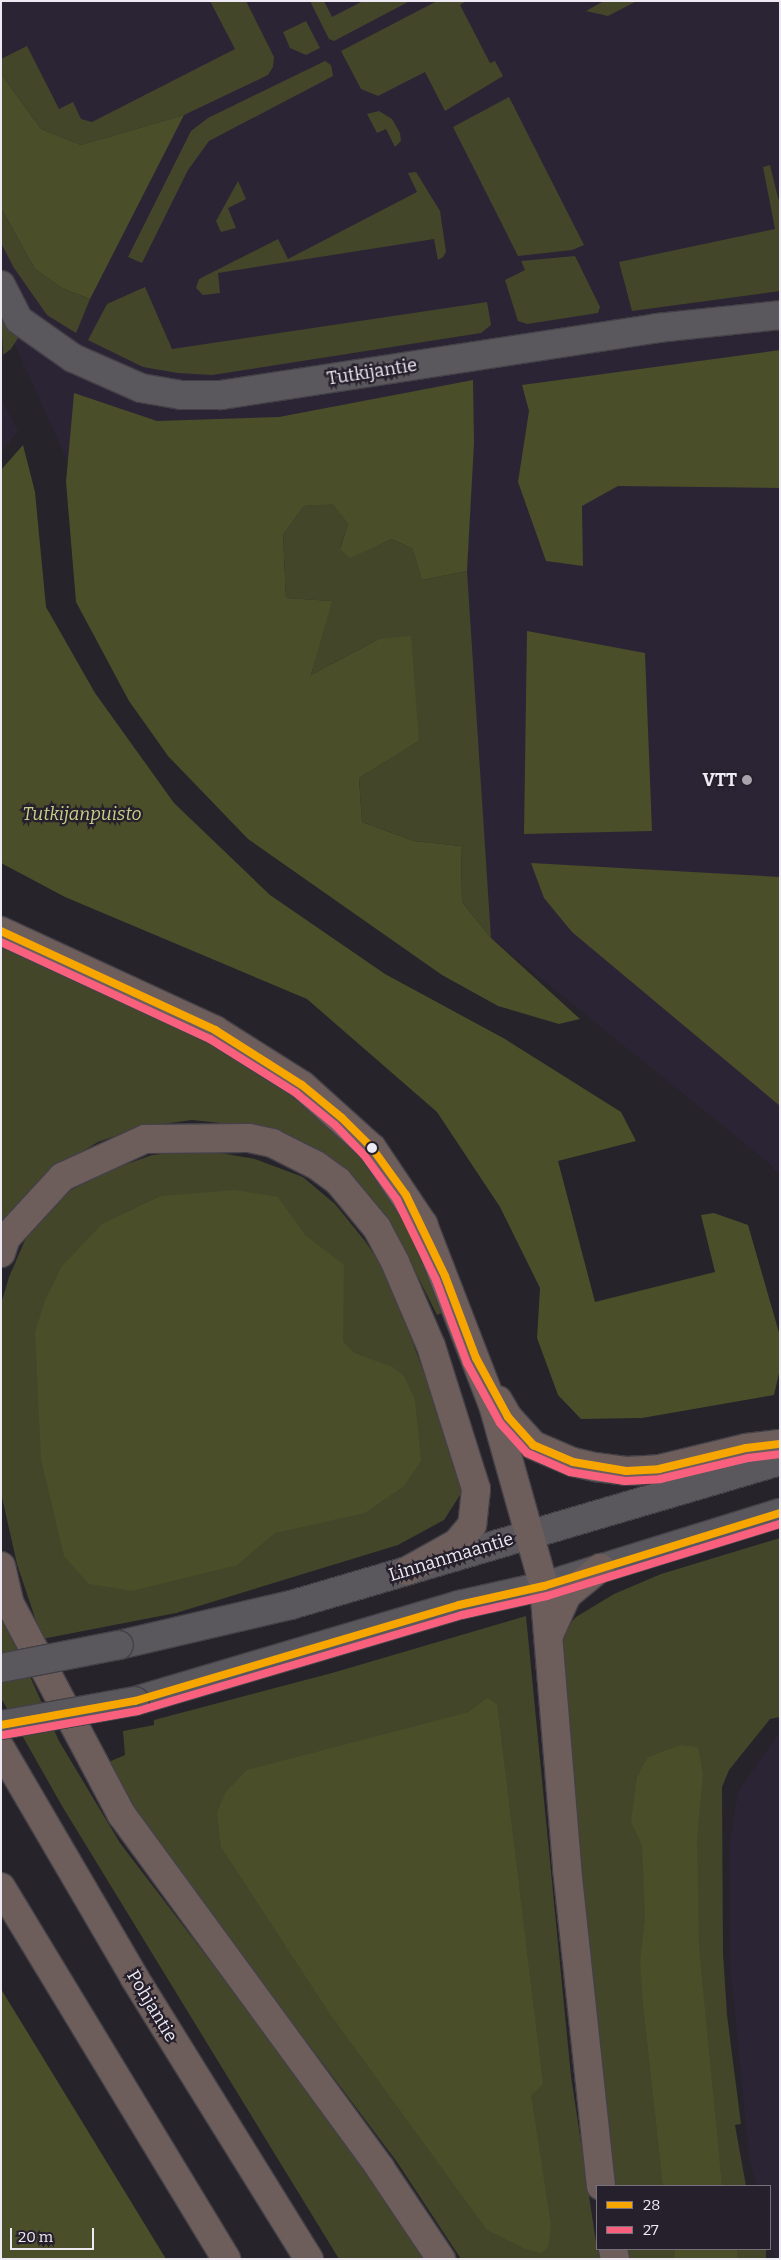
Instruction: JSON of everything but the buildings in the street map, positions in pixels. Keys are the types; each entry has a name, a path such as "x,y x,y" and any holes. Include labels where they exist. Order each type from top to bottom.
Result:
{"highway":[{"path":"1,932 215,1030 302,1085 342,1118 372,1148 422,1224 476,1358 544,1586 567,1868 601,2185"},
{"path":"1,1253 6,1238 62,1177 145,1140 250,1138 272,1143 316,1165 338,1181 377,1228 395,1262 431,1346 476,1489 472,1525 457,1543 407,1571"},
{"path":"476,1358 508,1417 533,1445 574,1462 626,1471 659,1469 746,1448 780,1444"},
{"path":"1,1566 9,1602 122,1815 380,2168 441,2259"},
{"path":"547,1639 567,1595 600,1568"},
{"name":"Pohjantie","path":"1,1749 134,1977 308,2259"},
{"path":"1,1887 226,2259"}],"main road":[{"name":"Tutkijantie","path":"1,285 19,320 73,358 141,388 181,395 221,396 656,328 780,315"},
{"name":"Linnanmaantie","path":"1,1668 119,1645 291,1605 780,1461"},
{"path":"1,1725 135,1701 459,1604 544,1586 780,1513"}],"shaded area":[{"path":"1,1 780,1 780,1176 768,1162 491,938 462,902 94,520 1,314"},
{"path":"1,398 18,431 1,453"},
{"path":"780,1736 780,2259 775,2259 771,2244 771,2185 757,2185 749,2157 730,1963 730,1841 738,1792 776,1737"}],"green space":[{"path":"210,1 246,1 274,57 273,67 268,75 184,115 81,145 41,129 1,74 1,59 27,46 59,109 73,102 81,119 92,122 235,49"},
{"path":"310,1 324,1 332,17 363,1 410,1 334,41 329,39"},
{"path":"437,1 466,1 460,5 490,63 495,61 503,76 445,111 425,72 378,96 361,89 341,51"},
{"path":"604,1 637,1 608,16 586,11"},
{"path":"306,21 320,48 306,55 290,48 283,32"},
{"path":"325,61 331,65 333,76 209,141 188,170 142,263 128,257 191,131 208,118"},
{"path":"1,74 41,129 81,145 184,115 90,299 62,288 35,269 1,208"},
{"path":"509,97 584,245 572,250 518,256 453,127"},
{"path":"379,111 392,119 400,133 401,141 395,147 386,129 377,133 367,114"},
{"path":"770,165 780,206 780,291 632,311 619,262 775,229 763,167"},
{"path":"416,172 440,211 446,252 438,260 434,239 218,273 220,293 203,295 196,288 199,279 278,239 288,259 417,192 408,173"},
{"path":"238,181 246,199 228,208 236,228 221,232 216,221"},
{"path":"1,208 35,269 62,288 90,299 76,333 47,315 14,268 1,243"},
{"path":"575,256 600,307 598,313 527,324 518,321 505,280 525,270 521,261"},
{"path":"145,287 172,349 487,302 491,325 481,333 212,375 178,373 143,367 88,340 107,304"},
{"path":"1,312 20,335 11,349 3,355"},
{"path":"780,350 780,488 618,486 582,506 583,566 546,561 518,482 529,411 522,385"},
{"path":"473,380 474,443 467,571 422,580 412,548 391,539 350,558 340,549 348,524 333,504 304,506 283,535 286,598 332,601 311,675 379,639 411,636 419,741 359,778 362,822 414,841 461,846 462,902 491,938 580,1019 559,1024 498,1006 442,975 248,839 168,756 129,701 76,602 66,482 74,393 157,421 279,417"},
{"name":"Tutkijanpuisto","path":"23,445 35,492 46,607 95,693 174,803 270,895 385,974 505,1039 621,1112 636,1141 558,1161 595,1302 715,1272 701,1215 714,1213 748,1225 780,1336 780,1369 774,1395 642,1418 581,1419 558,1395 537,1338 540,1288 500,1207 437,1112 307,999 65,897 1,863 1,470"},
{"path":"333,503 348,524 340,548 391,539 412,548 422,580 467,571 491,938 462,902 461,846 414,841 362,822 359,778 419,741 379,639 311,675 331,601 286,598 283,535 304,506"},
{"path":"527,631 645,653 652,831 524,834"},
{"path":"531,863 780,877 780,1106 572,932 544,898"},
{"path":"1,944 197,1034 286,1086 338,1125 387,1181 450,1310 437,1315 397,1235 374,1204 247,1126 192,1120 142,1127 98,1142 60,1165 1,1231"},
{"path":"203,1150 255,1159 303,1177 335,1204 365,1241 388,1275 460,1471 462,1492 444,1520 398,1545 176,1613 42,1639 17,1564 1,1493 1,1304 9,1277 26,1238 66,1193 102,1173 152,1155"},
{"path":"235,1190 278,1197 305,1235 344,1265 343,1341 354,1353 393,1367 404,1376 415,1400 421,1461 404,1486 365,1513 275,1533 237,1565 132,1591 89,1584 64,1556 41,1459 35,1332 45,1301 62,1266 102,1224 161,1196"},
{"path":"780,1538 780,1717 770,1719 729,1770 722,1787 723,1952 727,2015 741,2124 735,2125 746,2185 615,2185 589,2001 562,1640 566,1628 576,1617 614,1594 661,1574"},
{"path":"1,1599 14,1641 59,1741 120,1843 372,2173 428,2259 339,2259 62,1806 1,1698"},
{"path":"526,1616 571,2076 596,2250 602,2259 461,2259 397,2162 133,1811 104,1764 125,1755 123,1731 154,1725 154,1720 332,1673"},
{"path":"487,1698 497,1704 543,2084 531,2095 551,2226 548,2247 541,2253 523,2248 487,2230 330,2014 221,1847 217,1813 225,1793 247,1770 469,1712"},
{"path":"681,1745 698,1747 703,1774 697,1839 699,1948 722,2185 663,2185 640,1961 645,1919 642,1845 631,1822 637,1777 648,1757"},
{"path":"1,1989 166,2259 1,2259"},
{"path":"627,2250 766,2250 766,2259 627,2259"},
{"path":"675,2250 737,2250 737,2259 675,2259"}],"transit line":[{"name":"28","path":"1,931 215,1030 302,1085 342,1118 372,1148 406,1195 445,1276 476,1358 508,1417 533,1445 573,1462 626,1471 659,1469 746,1448 780,1444"},
{"name":"27","path":"1,942 210,1039 296,1093 335,1125 364,1155 397,1200 436,1280 467,1363 500,1423 527,1453 570,1472 625,1481 660,1479 748,1458 780,1454"},
{"name":"28","path":"1,1725 135,1701 459,1605 544,1586 780,1513"},
{"name":"27","path":"3,1735 138,1711 462,1615 547,1596 780,1524"}],"place":[{"name":"VTT","path":"747,780"}]}
